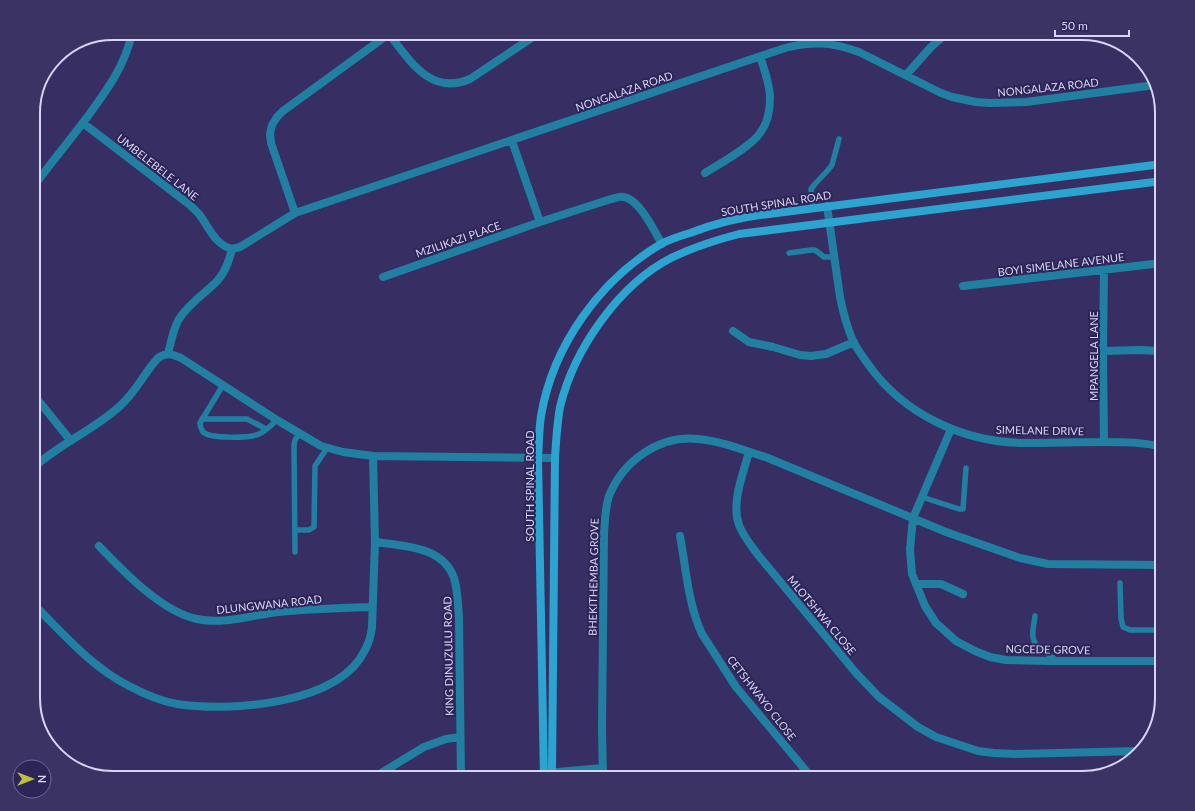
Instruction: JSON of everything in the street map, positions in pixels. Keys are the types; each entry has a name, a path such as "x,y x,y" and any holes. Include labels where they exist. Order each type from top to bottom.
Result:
{"street":[{"path":"40,178 83,123 117,75 130,40"},
{"path":"295,213 271,143 270,134 272,125 277,117 292,103 381,40"},
{"path":"394,40 410,61 422,72 430,78 450,84 460,83 470,79 528,40"},
{"path":"906,75 930,47 938,40"},
{"name":"NONGALAZA ROAD","path":"232,249 240,247 295,213 512,141 760,56 798,45 822,43 833,44 859,52 924,85 952,97 990,103 1026,102 1149,86"},
{"path":"705,173 751,142 760,134 765,125 769,111 770,98 768,84 760,56"},
{"name":"UMBELEBELE LANE","path":"83,123 190,205 199,214 217,241 224,247 232,249"},
{"path":"512,141 540,222"},
{"name":"SOUTH SPINAL ROAD","path":"544,771 538,458 541,416 548,388 557,363 582,317 598,296 641,258 662,244 699,229 734,219 1155,165"},
{"path":"552,771 555,458 560,408 567,383 578,357 595,330 609,311 644,276 672,258 718,239 739,234 1155,182"},
{"name":"MZILIKAZI PLACE","path":"383,277 540,222 611,199 623,197 628,199 642,211 662,244"},
{"name":"SIMELANE DRIVE","path":"827,206 840,297 843,311 854,342 876,376 889,390 915,410 951,429 986,440 1022,443 1136,442 1155,446"},
{"path":"168,354 174,329 179,319 191,304 218,280 226,269 232,249"},
{"name":"BOYI SIMELANE AVENUE","path":"963,286 1155,264"},
{"name":"MPANGELA LANE","path":"1104,270 1104,442"},
{"path":"732,331 749,342 800,355 811,356 826,354 854,342"},
{"path":"1103,351 1155,351"},
{"path":"40,463 71,440 109,416 132,395 153,363 162,355 168,354 181,358 299,434 327,448 373,456 555,458"},
{"path":"40,402 71,440"},
{"name":"NGCEDE GROVE","path":"951,429 913,518 910,549 912,574 925,606 936,623 956,641 990,657 1006,660 1155,661"},
{"name":"BHEKITHEMBA GROVE","path":"603,768 604,533 609,498 616,482 625,469 636,459 650,450 673,440 686,438 711,440 749,452"},
{"path":"749,452 768,458 997,551 1035,562 1079,565 1155,565"},
{"name":"MLOTSHWA CLOSE","path":"749,452 742,476 737,507 737,517 746,538 758,555 856,673 879,697 898,713 936,737 978,751 1015,754 1132,751"},
{"path":"40,611 91,661 108,675 155,698 198,706 228,707 294,698 315,691 343,676 354,666 365,652 370,638 375,542 373,456"},
{"name":"CETSHWAYO CLOSE","path":"680,536 692,604 702,634 736,687 806,771"},
{"name":"KING DINUZULU ROAD","path":"375,542 434,553 446,563 454,577 459,618 461,771"},
{"name":"DLUNGWANA ROAD","path":"99,546 117,565 166,606 184,615 197,619 213,621 296,610 372,607"},
{"path":"916,584 942,584 962,594"},
{"path":"385,771 424,747 446,739 460,737"},
{"path":"581,771 603,768"}],"lane":[{"path":"813,208 811,190 814,184 832,165 839,139"},
{"path":"789,253 815,250 824,257 834,257"},
{"path":"223,385 200,423 202,431 219,436 255,435 266,429 277,420"},
{"path":"202,420 247,419 266,429"},
{"path":"295,552 294,445 299,434"},
{"path":"294,530 309,530 314,527 316,466 327,448"},
{"path":"922,497 959,510 963,509 966,468"},
{"path":"1120,583 1121,618 1123,626 1130,630 1155,630"},
{"path":"1035,616 1032,635 1034,642 1057,661"}]}
